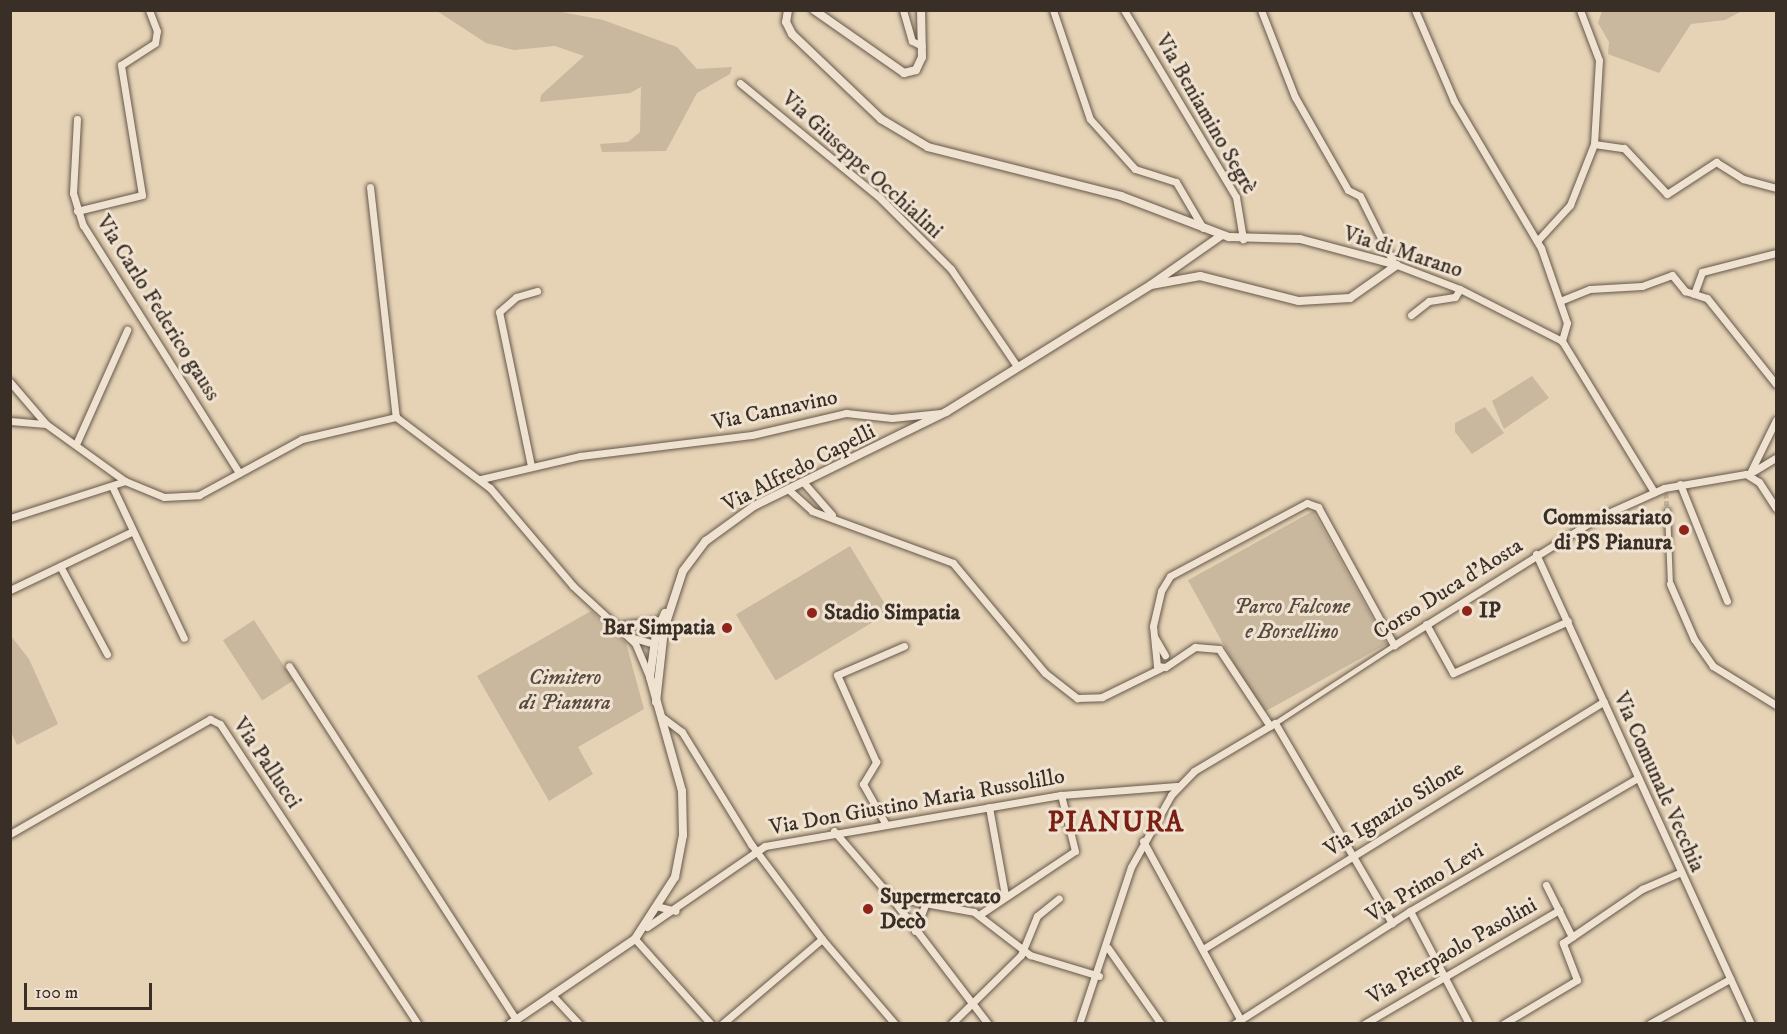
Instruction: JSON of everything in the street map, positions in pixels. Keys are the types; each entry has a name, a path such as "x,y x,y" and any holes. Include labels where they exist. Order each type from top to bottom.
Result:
{"street":[{"path":"77,211 142,195 121,65 155,43 157,31 149,10"},
{"name":"Via di Marano","path":"788,10 786,22 792,34 902,136 1017,172 1141,202 1222,235 1244,239 1300,239 1396,265 1460,289 1562,341"},
{"path":"814,10 904,73 916,70 922,46 921,10"},
{"path":"903,10 912,40 922,46"},
{"path":"1053,10 1090,119 1135,169 1176,182 1203,228"},
{"name":"Via Beniamino Segrè","path":"1124,10 1236,197 1244,239"},
{"path":"1261,10 1295,97 1348,190 1360,196 1396,265"},
{"path":"1415,10 1454,101 1537,241 1567,323 1562,341 1654,492"},
{"path":"1537,241 1570,205 1594,144 1599,60 1580,10"},
{"name":"Via Giuseppe Occhialini","path":"740,83 880,199 951,270 1017,366"},
{"name":"Via Carlo Federico gauss","path":"77,119 73,193 77,211 121,290 165,349 239,473"},
{"path":"1594,144 1624,148 1663,193 1675,191 1716,162 1743,179 1776,188"},
{"path":"370,187 396,417 481,479 573,586 637,645 655,680"},
{"name":"Via Cannavino","path":"481,479 531,466 752,435 846,413 906,418 946,412 1151,285 1165,270 1222,235"},
{"path":"1694,294 1702,272 1776,253"},
{"name":"Via Cannavino","path":"1151,285 1200,276 1299,301 1350,298 1396,265"},
{"path":"1560,301 1599,288 1648,285 1669,274 1694,294 1707,298 1776,384"},
{"path":"1411,315 1430,301 1455,297 1460,289"},
{"path":"531,466 499,312 516,297 537,291"},
{"path":"77,442 128,330"},
{"path":"10,382 45,424 77,442 125,481 176,499 199,495 317,433 396,417"},
{"name":"Via Alfredo Capelli","path":"660,907 675,877 684,812 662,717 656,702 654,644 683,571 706,541 738,516 946,412"},
{"path":"1749,475 1776,420"},
{"path":"10,421 45,424"},
{"path":"1749,475 1776,458"},
{"path":"1749,475 1776,508"},
{"name":"Corso Duca d'Aosta","path":"1178,786 1536,554 1654,492 1680,484 1749,475"},
{"path":"10,518 125,481"},
{"path":"805,484 834,517"},
{"path":"1680,484 1727,601"},
{"path":"112,486 184,638"},
{"path":"789,490 812,511 834,517 953,563 1045,674 1077,698 1102,698 1153,671 1157,663 1153,633 1161,591 1170,576 1306,503 1317,505 1394,645"},
{"path":"1667,510 1670,584 1690,631 1713,666 1776,705"},
{"path":"10,590 133,531"},
{"name":"Via Comunale Vecchia","path":"1536,554 1604,701 1679,873 1751,1023"},
{"path":"60,566 107,654"},
{"path":"617,626 663,620"},
{"name":"Via Alfredo Capelli","path":"655,680 663,620"},
{"path":"1426,624 1453,673 1568,621"},
{"path":"1153,633 1166,659"},
{"path":"630,637 654,644"},
{"path":"637,645 654,644"},
{"path":"885,823 863,784 876,762 837,675 904,646"},
{"path":"1157,663 1194,647 1219,648 1272,724 1392,923"},
{"path":"1157,663 1166,659"},
{"path":"289,666 513,1021 635,939 660,907 676,911"},
{"name":"Via Ignazio Silone","path":"1203,949 1604,701"},
{"name":"Via Don Giustino Maria Russolillo","path":"662,717 682,732 755,850 834,831 1061,795 1178,786"},
{"name":"Via Pallucci","path":"10,834 210,719 220,724 418,1023"},
{"name":"Via Primo Levi","path":"1237,1021 1410,911 1638,778"},
{"path":"1079,1023 1099,976 1143,841 1178,786"},
{"path":"979,915 1005,895 1075,851 1061,795"},
{"path":"989,807 1005,895"},
{"path":"834,831 891,897 988,1023"},
{"path":"1143,841 1203,949 1237,1021"},
{"path":"646,927 676,911 755,850 822,939 895,1023"},
{"path":"1503,1023 1577,980 1561,947 1572,937 1642,890 1679,873"},
{"path":"1546,885 1572,937"},
{"path":"891,897 926,902 979,915 1024,951 1099,976"},
{"path":"951,1023 1024,951 1037,916 1059,898"},
{"path":"915,931 926,902"},
{"name":"Via Pierpaolo Pasolini","path":"1364,1023 1559,910"},
{"path":"1410,911 1469,1023"},
{"path":"635,939 711,1023"},
{"path":"722,1023 822,939"},
{"path":"1108,948 1161,1023"},
{"path":"1650,1023 1730,979"},
{"path":"552,995 579,1023"}],"green space":[{"path":"437,11 557,11 603,20 677,47 697,69 732,67 730,74 697,93 666,151 602,152 600,144 628,142 640,132 641,87 630,93 540,102 541,95 584,56 555,46 514,50 486,43"},
{"path":"1602,11 1742,11 1725,20 1691,24 1659,73 1608,54 1609,42 1598,23"},
{"path":"1532,376 1549,398 1504,429 1492,401"},
{"path":"1485,407 1504,433 1472,454 1455,432 1455,423"},
{"name":"Parco Falcone e Borsellino","path":"1313,511 1387,644 1262,713 1188,580"},
{"name":"Stadio Simpatia","path":"850,546 890,612 776,681 736,615"},
{"name":"Cimitero di Pianura","path":"591,611 626,643 644,709 578,747 593,774 549,801 477,676"},
{"path":"254,620 293,680 262,701 223,640"},
{"path":"11,636 29,659 58,724 17,745 11,732"}],"tunnel":[{"path":"1666,493 1667,510"}],"place":[{"name":"Commissariato di PS Pianura","path":"1684,530"},
{"name":"IP","path":"1467,611"},
{"name":"Stadio Simpatia","path":"812,613"},
{"name":"Bar Simpatia","path":"727,628"},
{"name":"Supermercato Decò","path":"868,909"}],"district":[{"name":"PIANURA","path":"1116,823"}]}
